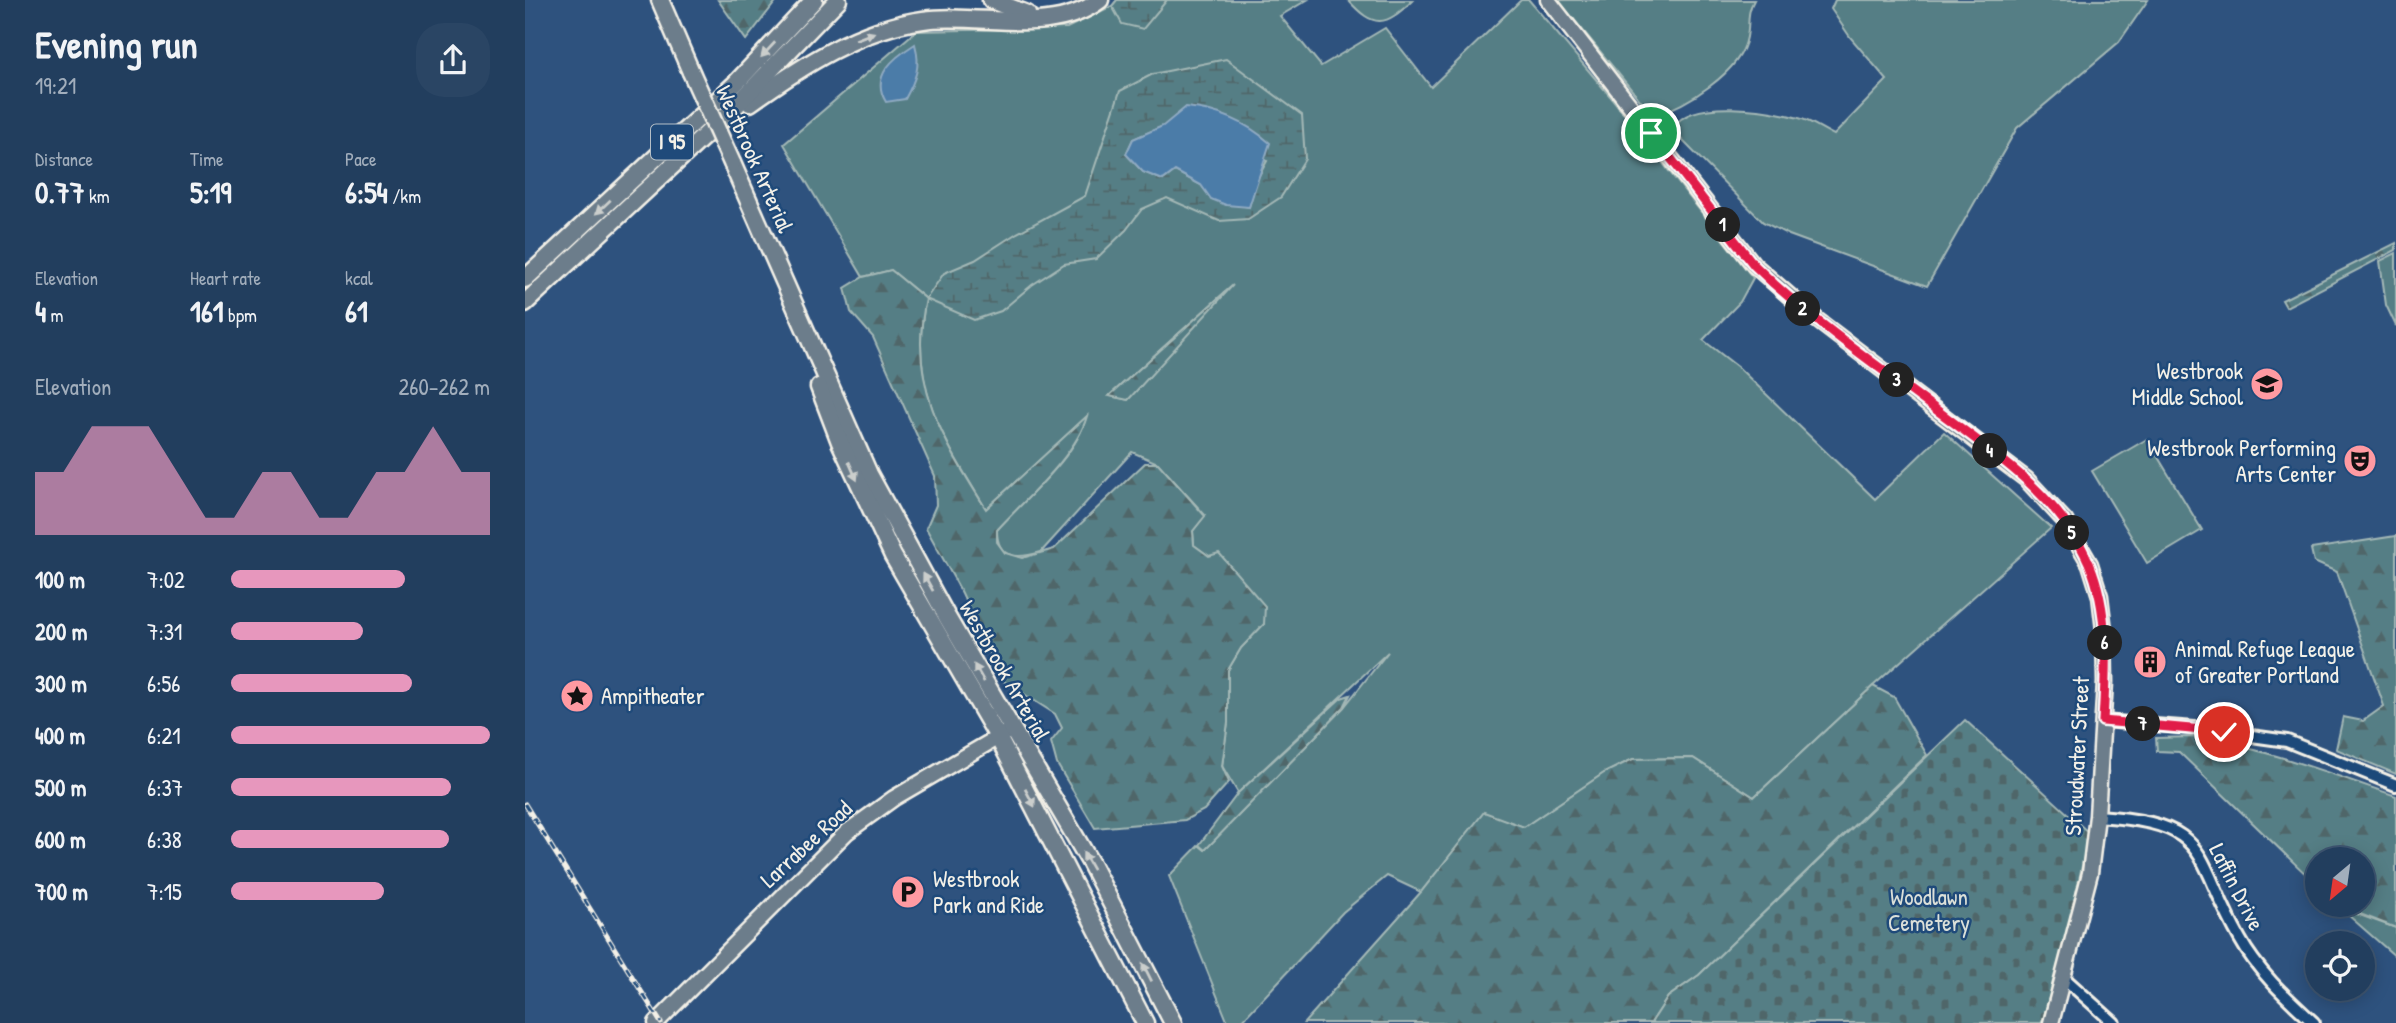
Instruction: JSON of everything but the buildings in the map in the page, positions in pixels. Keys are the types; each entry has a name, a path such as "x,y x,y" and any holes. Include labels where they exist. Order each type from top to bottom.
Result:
{"highway":[{"name":"Westbrook Arterial","path":"660,0 808,337 816,379 869,508 893,556 1109,897 1173,1023"},
{"name":"I 95","path":"525,279 734,84 812,0"},
{"name":"I 95","path":"525,303 729,113 838,0"},
{"path":"991,0 1010,10 1038,15 1066,11 1090,0"},
{"path":"729,113 744,108 833,50 884,29 940,18 1052,20 1080,12 1100,0"},
{"name":"Westbrook Arterial","path":"1005,733 1145,1023"}],"main road":[{"name":"Stroudwater Street","path":"1548,0 1754,265 1817,320 2026,479 2065,521 2090,564 2099,596 2104,630 2103,721 2097,816 2090,873 2051,1023"},
{"name":"Larrabee Road","path":"656,1023 847,832 894,798 1005,733"}],"street":[{"path":"2103,721 2195,728 2287,741 2396,785"},
{"name":"Laffin Drive","path":"2097,816 2154,822 2185,838 2204,861 2238,935 2253,959 2314,1023"},
{"path":"2064,978 2115,1023"}],"green space":[{"path":"718,0 777,0 746,40"},
{"path":"1117,0 1307,0 1280,16 1321,66 1385,28 1431,87 1521,0 1529,0 1610,96 1753,278 1740,302 1703,340 1739,368 1875,499 1944,432 2051,528 1873,686 1754,797 1693,758 1633,759 1604,773 1524,827 1484,813 1421,892 1387,876 1343,912 1240,1023 1228,1023 1169,876 1199,845 1205,850 1344,707 1388,652 1238,793 1222,766 1228,722 1228,670 1241,648 1264,624 1209,556 1194,545 1193,531 1205,515 1158,463 1132,452 1041,552 1017,556 1005,552 998,540 997,530 1061,462 1081,432 1086,417 986,509 943,434 925,385 921,359 921,330 926,299 891,270 863,277 784,144 916,31 1067,28 1112,6","holes":["1225,292 1128,400 1110,395"]},
{"path":"1117,0 1167,0 1143,29 1122,24 1112,6"},
{"path":"1348,0 1413,0 1395,15 1380,21 1365,16"},
{"path":"1558,0 1754,0 1743,50 1734,63 1695,96 1653,116"},
{"path":"1835,0 2148,0 2119,42 2017,128 1927,286 1789,235 1763,222 1676,134 1674,127 1683,118 1697,112 1732,108 1799,118 1834,135 1887,80 1850,37 1831,9"},
{"path":"1226,59 1302,115 1305,159 1281,197 1248,219 1219,221 1167,198 1142,209 1126,230 1096,259 1064,264 1032,285 1001,311 974,320 926,299 944,273 975,260 1017,233 1085,196 1120,91 1153,74","holes":["1163,126 1267,161 1256,181 1249,207 1212,199 1201,185 1175,171 1163,180 1143,172 1126,154 1133,139"]},
{"path":"2396,243 2396,250 2286,307 2282,300"},
{"path":"2396,253 2396,326 2386,305 2380,261"},
{"path":"891,270 926,299 921,329 921,358 925,384 943,434 986,509 1087,416 1081,431 1061,461 997,530 997,542 1005,553 1022,558 1054,549 1145,463 1158,463 1205,516 1193,531 1194,545 1209,556 1219,553 1265,606 1264,624 1241,648 1228,670 1228,722 1222,766 1229,782 1204,810 1185,820 1095,828 1057,764 1051,742 1062,728 1055,714 1002,680 962,593 926,528 936,505 935,476 873,337 851,312 845,288 863,277"},
{"path":"1233,285 1128,400 1109,396"},
{"path":"2147,439 2202,530 2147,563 2092,471"},
{"path":"2396,536 2396,774 2336,749 2343,717 2363,721 2384,706 2337,572 2314,562 2311,549"},
{"path":"1873,686 1894,697 1927,755 1699,975 1668,997 1651,1023 1304,1023 1421,892 1484,812 1524,827 1604,773 1633,759 1693,758 1754,797"},
{"path":"1350,695 1344,707 1205,850 1199,845 1238,793 1341,698"},
{"name":"Woodlawn Cemetery","path":"1965,720 2089,833 2068,931 2042,1023 1651,1023 1668,997 1699,975"},
{"path":"2191,737 2244,747 2396,796 2396,928 2368,917 2375,917 2375,847 2305,847 2305,873 2179,752 2157,751 2156,738"},
{"path":"2350,917 2365,917 2396,928 2396,957 2375,939 2375,931 2366,931"}],"water":[{"path":"915,44 917,66 909,92 905,99 886,102 881,84 886,68"},
{"path":"1186,107 1231,118 1270,143 1249,207 1226,205 1211,199 1201,185 1175,171 1163,180 1143,172 1126,154 1133,139 1163,126"}],"railway":[{"path":"525,804 661,1023"}],"place":[{"name":"Westbrook Middle School","path":"2267,384"},
{"name":"Westbrook Performing Arts Center","path":"2360,461"},
{"name":"Animal Refuge League of Greater Portland","path":"2150,662"},
{"name":"Ampitheater","path":"577,696"},
{"name":"Westbrook Park and Ride","path":"908,892"}],"route":[{"path":"1651,133 1754,265 1774,284 1795,303 2026,479 2052,504 2080,546 2096,583 2104,630 2103,721 2224,732"}]}
